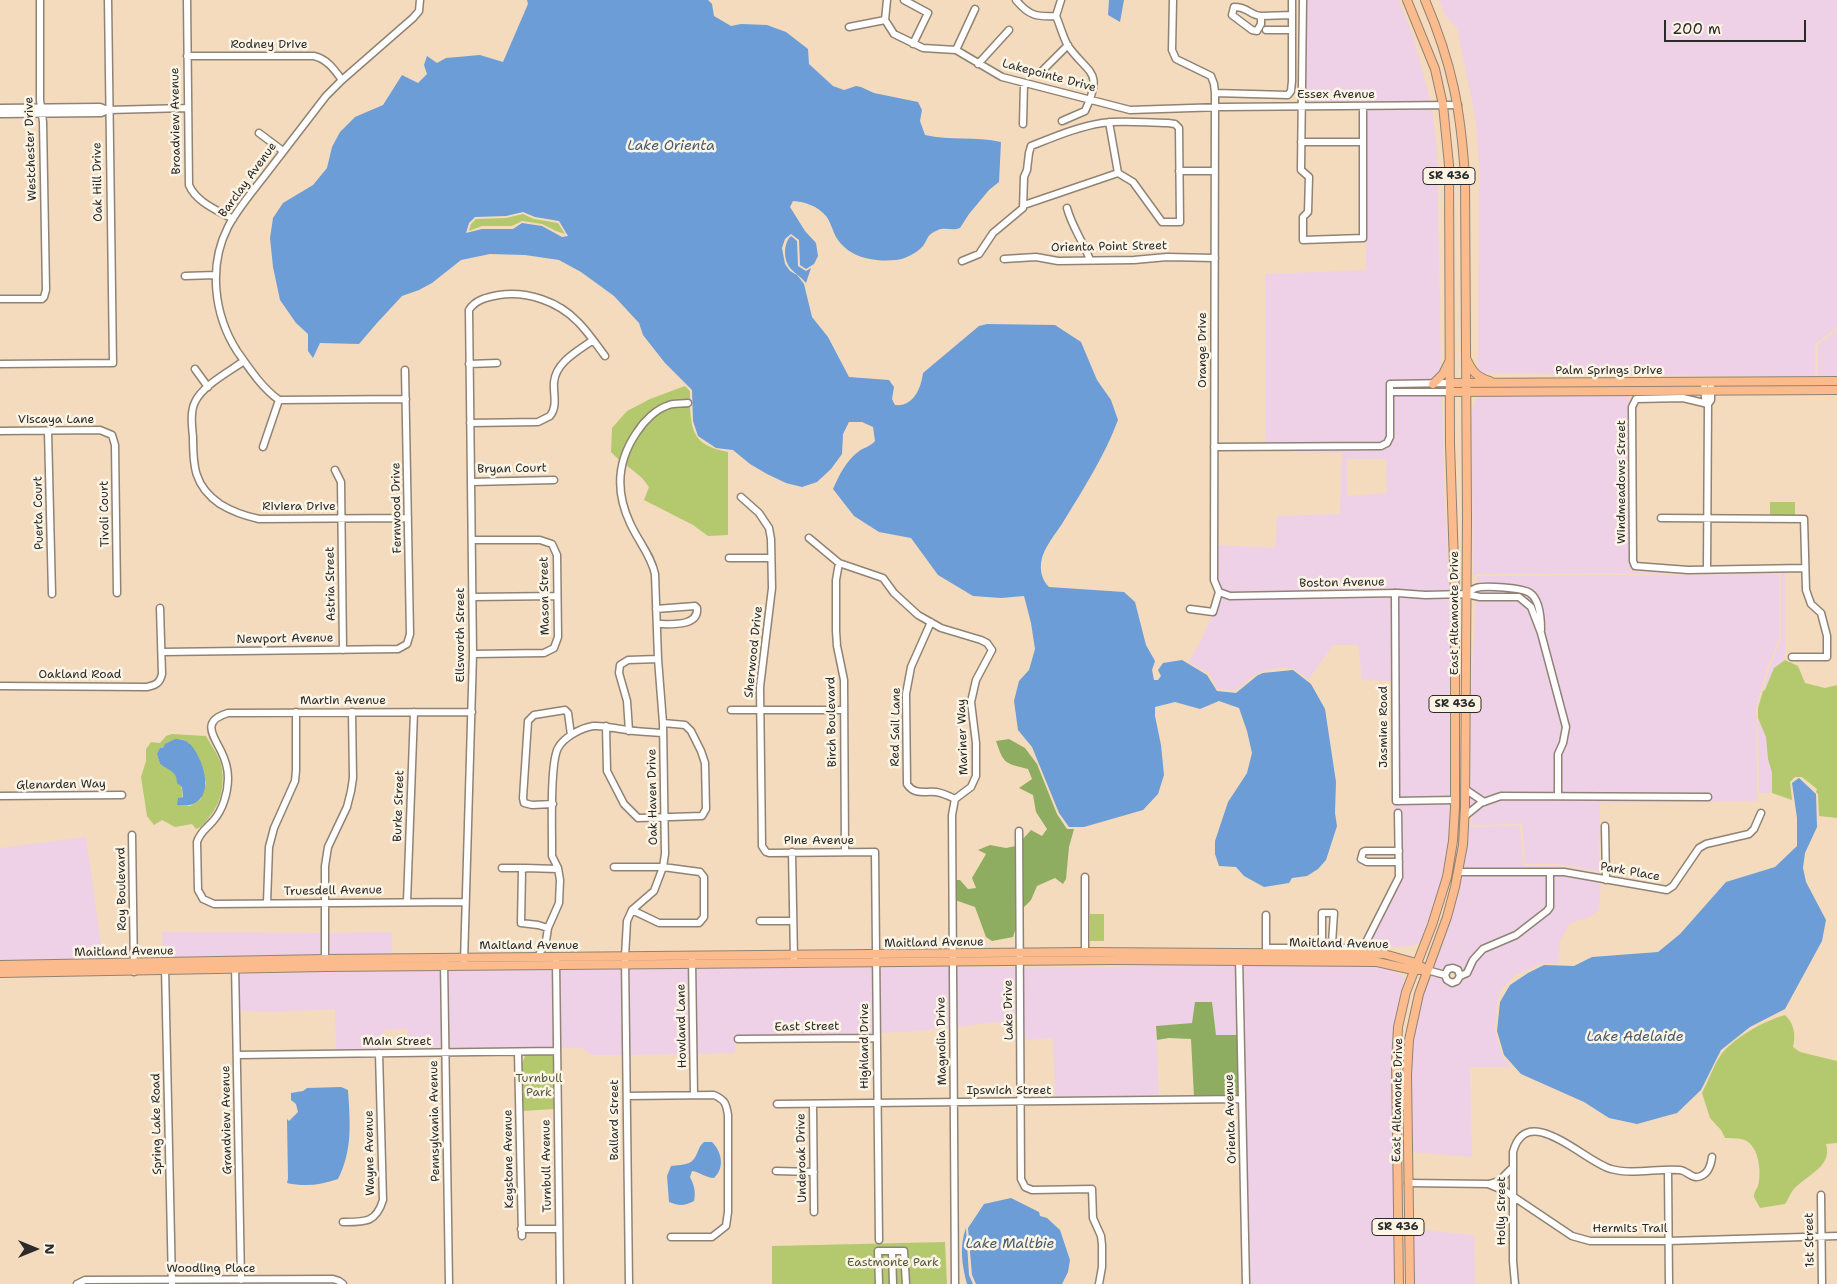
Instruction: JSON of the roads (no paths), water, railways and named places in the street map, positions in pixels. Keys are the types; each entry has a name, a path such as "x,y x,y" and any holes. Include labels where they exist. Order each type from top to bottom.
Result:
{"main road":[{"name":"SR 436","path":"1407,0 1435,69 1443,105 1449,165 1450,392 1455,594 1455,800 1451,854 1437,911 1408,982"},
{"name":"East Altamonte Drive","path":"1410,1284 1407,1057 1416,1002 1447,917 1455,887 1463,845 1465,816 1465,178 1458,106 1446,55 1425,0"},
{"path":"1449,248 1465,248"},
{"path":"1465,356 1473,372 1483,379 1496,383"},
{"path":"1433,384 1443,374 1450,360"},
{"name":"Palm Springs Drive","path":"1450,383 1837,381"},
{"name":"Palm Springs Drive","path":"1450,392 1837,390"},
{"path":"1455,731 1460,735 1465,744"},
{"path":"1451,854 1458,872"},
{"path":"1448,869 1455,887"},
{"name":"Maitland Avenue","path":"1020,957 1085,952 1112,956"},
{"name":"Maitland Avenue","path":"0,965 134,968 235,964 1112,956 1239,957 1384,954 1414,967"},
{"name":"Maitland Avenue","path":"1326,955 1427,970"},
{"name":"Maitland Avenue","path":"464,962 538,958 556,961"},
{"path":"1377,962 1399,971 1405,975 1408,982"},
{"path":"18,965 29,973"},
{"name":"Maitland Avenue","path":"0,974 88,968"},
{"name":"East Altamonte Drive","path":"1402,1282 1398,1182 1397,1035 1408,982"},
{"path":"1397,1098 1403,1100 1407,1107"},
{"path":"1398,1170 1408,1183"},
{"path":"1398,1182 1405,1188 1408,1195"}],"street":[{"name":"Westchester Drive","path":"0,299 39,299 44,296 46,290 42,111 40,100 40,0"},
{"name":"Oak Hill Drive","path":"0,364 113,363 108,110 108,0"},
{"name":"Broadview Avenue","path":"187,0 189,185 191,191 198,198 233,219"},
{"name":"Barclay Avenue","path":"279,400 264,387 244,361 233,344 219,311 216,275 220,247 233,219 326,96 414,18 418,11 420,0"},
{"path":"849,28 885,20 887,0"},
{"path":"904,0 928,13 913,44"},
{"path":"1016,0 1029,12 1038,17 1056,16"},
{"path":"1061,0 1056,16 1068,45 1090,70 1094,79 1091,99 1085,111 1062,121"},
{"path":"1172,0 1172,50 1176,58 1211,76 1215,93 1288,94 1291,91 1292,81 1292,0"},
{"path":"1303,0 1301,170 1308,177 1308,212 1303,217 1303,240 1363,238 1363,110"},
{"path":"1261,16 1261,24 1257,31 1252,30 1232,15 1232,13 1234,7 1244,7 1261,16 1292,15"},
{"path":"956,50 975,9"},
{"name":"Lakepointe Drive","path":"885,20 894,34 913,44 923,48 956,50 1002,77 1024,83 1130,110 1214,107"},
{"path":"978,64 1009,30"},
{"path":"1266,30 1292,30"},
{"path":"1040,73 1068,45"},
{"name":"Rodney Drive","path":"187,56 314,56 327,62 342,80"},
{"path":"1023,124 1024,83"},
{"name":"Orange Drive","path":"1215,93 1214,580 1219,592"},
{"name":"Essex Avenue","path":"1214,107 1301,106 1363,110 1443,105 1458,106"},
{"path":"0,114 100,106 108,110 187,108"},
{"path":"0,108 42,111"},
{"path":"1024,205 1022,201 1024,177 1031,146 1062,134 1109,122 1175,124 1179,128 1180,222 1162,222 1133,182 1118,173 1109,122"},
{"path":"259,132 283,151"},
{"path":"1301,142 1363,142"},
{"path":"1179,171 1214,172"},
{"path":"962,261 979,254 993,233 1023,208 1024,205 1118,173"},
{"path":"1067,208 1071,224 1085,247 1090,260"},
{"name":"Orienta Point Street","path":"1004,259 1024,257 1058,261 1134,260 1167,257 1215,258"},
{"path":"185,276 216,275"},
{"name":"Ellsworth Street","path":"464,962 473,654 468,317 472,306 489,297 508,294 531,296 547,300 578,321 593,340"},
{"path":"470,423 538,422 550,416 555,406 554,381 562,364 593,340 605,356"},
{"name":"Riviera Drive","path":"244,361 208,387 199,395 194,404 192,414 195,468 205,492 231,510 259,519 408,518"},
{"path":"469,364 497,363"},
{"path":"195,369 208,387"},
{"name":"Fernwood Drive","path":"405,370 410,634 407,644"},
{"path":"1707,569 1708,404 1705,402 1708,382"},
{"name":"Palm Springs Drive","path":"1214,447 1381,446 1387,443 1390,437 1390,384 1450,383"},
{"name":"Palm Springs Drive","path":"1390,392 1450,392"},
{"name":"Windmeadows Street","path":"1708,404 1683,398 1636,399 1632,407 1633,561 1635,566 1680,570 1804,568"},
{"path":"263,448 279,400 406,399"},
{"name":"Oak Haven Drive","path":"632,910 654,891 663,867 665,854 663,723 658,659 656,574 653,564 630,523 621,497 622,459 628,445 644,422 669,405 688,404"},
{"name":"Viscaya Lane","path":"0,431 100,430 112,434"},
{"name":"Puerta Court","path":"48,431 52,594"},
{"name":"Tivoli Court","path":"112,434 115,445 117,593"},
{"name":"Astria Street","path":"335,470 342,482 343,650"},
{"name":"Bryan Court","path":"471,482 554,480"},
{"name":"Sherwood Drive","path":"741,497 759,513 769,528 771,539 772,588 760,680 761,843 764,850"},
{"path":"1661,518 1804,519 1806,590 1811,604 1821,613 1827,636 1827,657 1792,657"},
{"name":"Mariner Way","path":"809,538 839,564 883,578 906,605 931,622 953,633 981,640 987,643 992,650 976,680 971,702 976,743 976,776 971,787 955,799"},
{"name":"Mason Street","path":"472,540 540,540 552,544 557,555 558,636 554,648 544,653 473,654"},
{"path":"729,558 771,558"},
{"name":"Birch Boulevard","path":"839,564 836,580 836,631 844,680 845,852"},
{"name":"Boston Avenue","path":"1466,594 1476,588 1518,588 1531,594 1537,604 1541,620 1541,633"},
{"path":"1190,608 1213,612 1219,592"},
{"name":"Boston Avenue","path":"1219,592 1230,596 1395,593 1519,597 1531,607 1541,633 1566,728 1563,743 1558,754 1558,796"},
{"name":"Jasmine Road","path":"1395,593 1396,801 1455,800"},
{"path":"473,597 557,596"},
{"path":"656,609 695,606 698,614 696,617 685,622 657,624"},
{"path":"160,608 162,652"},
{"name":"Red Sail Lane","path":"931,622 911,667 906,694 907,784 911,790 917,792 936,792 955,799"},
{"name":"Newport Avenue","path":"162,652 398,649 407,644"},
{"name":"Oakland Road","path":"0,686 147,687 159,682 162,674 162,652"},
{"path":"629,731 627,701 619,673 620,666 628,660 658,659"},
{"path":"553,804 532,806 524,803 528,721 534,715 565,710 568,713 571,735"},
{"path":"731,710 843,710"},
{"path":"268,903 269,847 274,828 291,792 296,770 296,712"},
{"path":"325,963 325,866 328,847 351,791 353,778 352,712"},
{"name":"Burke Street","path":"406,902 414,712"},
{"name":"Martin Avenue","path":"203,899 198,890 197,842 199,835 215,819 222,806 227,784 226,764 222,752 212,736 211,729 216,719 228,713 472,712"},
{"path":"606,726 607,771 624,804 638,818 702,816 706,809 706,772 701,751 691,730 685,726 663,723"},
{"path":"538,958 559,903 558,869 552,850 554,765 557,750 562,741 592,726 663,733"},
{"path":"1465,789 1484,802"},
{"name":"Glenarden Way","path":"0,796 122,796"},
{"path":"1465,816 1474,807 1501,796 1708,797"},
{"name":"Magnolia Drive","path":"955,799 952,815 955,1284"},
{"path":"1266,915 1266,948 1326,955 1363,948 1398,877 1398,813"},
{"name":"Park Place","path":"1458,872 1550,872 1575,874 1664,890 1671,889 1699,848 1706,844 1749,834 1754,829 1761,813"},
{"path":"1605,826 1606,880"},
{"name":"Lake Drive","path":"1019,831 1021,1179 1025,1187 1032,1190 1092,1189 1093,1218 1102,1245 1102,1267 1099,1284"},
{"name":"Roy Boulevard","path":"132,836 134,968"},
{"name":"Pine Avenue","path":"764,850 769,853 875,852"},
{"path":"1399,851 1363,852 1361,859 1367,862 1399,862"},
{"path":"792,852 794,959"},
{"name":"Highland Drive","path":"875,852 879,1240"},
{"path":"614,867 663,867 700,872 704,877 704,917 699,923 659,923 632,910 628,921 625,961"},
{"path":"502,868 558,869"},
{"path":"525,868 522,871 521,923 548,928"},
{"path":"1427,970 1445,975 1447,980 1452,982 1458,981 1460,976 1468,973 1473,960 1483,949 1516,935 1547,911 1550,907 1550,872"},
{"path":"1085,877 1085,952"},
{"name":"Truesdell Avenue","path":"203,899 214,904 465,902"},
{"path":"1322,914 1334,914 1332,943 1326,955 1322,943 1322,914"},
{"path":"760,921 793,921"},
{"name":"Orienta Avenue","path":"1239,957 1246,1284"},
{"name":"Howland Lane","path":"692,960 694,1095"},
{"name":"Turnbull Avenue","path":"556,961 560,1284"},
{"name":"Ballard Street","path":"625,961 629,1284"},
{"name":"Pennsylvania Avenue","path":"444,962 449,1284"},
{"name":"Grandview Avenue","path":"235,964 241,1280"},
{"name":"Spring Lake Road","path":"165,967 172,1282"},
{"path":"1445,975 1448,970 1453,968 1458,970 1460,976"},
{"name":"East Street","path":"738,1039 877,1038"},
{"name":"Main Street","path":"237,1055 445,1054 557,1051"},
{"name":"Keystone Avenue","path":"518,1052 522,1233 559,1229"},
{"name":"Wayne Avenue","path":"343,1222 371,1220 376,1215 383,1200 380,1054"},
{"path":"626,1096 714,1095 723,1099 726,1103 728,1115 728,1212 726,1226 712,1237 671,1237"},
{"name":"Ipswich Street","path":"777,1104 1242,1099"},
{"name":"Underoak Drive","path":"813,1104 814,1212"},
{"name":"Holly Street","path":"1515,1284 1513,1261 1513,1152 1519,1139 1532,1132 1539,1131 1547,1133 1601,1166 1612,1170 1668,1170"},
{"path":"1670,1284 1668,1170 1685,1171 1691,1176 1696,1177 1702,1176 1708,1170 1712,1157"},
{"path":"1488,1184 1499,1181 1513,1167"},
{"path":"776,1172 814,1172"},
{"name":"Hermits Trail","path":"1408,1183 1488,1184 1505,1191 1572,1236 1582,1240 1668,1241 1837,1236"},
{"name":"1st Street","path":"1820,1195 1822,1284"},
{"path":"879,1284 878,1251 904,1251 906,1284"},
{"path":"892,1251 892,1284"},
{"name":"Woodling Place","path":"78,1284 85,1280 172,1282 333,1279 343,1284"}],"water":[{"name":"Lake Orienta","path":"527,0 708,0 712,4 714,16 731,26 741,24 767,25 786,32 808,49 809,64 833,86 844,90 856,86 874,93 918,102 922,110 920,121 925,135 1001,142 999,182 989,190 960,228 941,229 934,232 920,249 903,258 896,260 870,259 855,254 841,244 823,213 815,207 793,201 790,207 805,231 816,243 818,256 814,264 806,269 800,265 799,240 791,234 785,239 782,248 785,264 804,284 812,317 828,337 849,377 889,380 894,387 892,399 895,405 901,405 911,400 918,391 923,373 979,326 987,324 1055,325 1081,342 1097,380 1111,400 1118,420 1094,471 1044,551 1041,567 1044,579 1049,587 1124,592 1135,602 1146,645 1155,661 1152,670 1154,680 1158,680 1161,676 1158,670 1163,663 1182,660 1207,675 1217,691 1236,693 1258,675 1293,670 1311,684 1325,709 1336,782 1335,813 1337,826 1326,860 1318,869 1307,876 1292,878 1289,883 1264,887 1244,876 1236,867 1219,866 1215,854 1215,841 1228,802 1247,773 1252,753 1239,708 1219,701 1200,709 1175,702 1155,707 1164,775 1158,794 1143,810 1084,827 1069,827 1059,813 1032,747 1018,730 1014,701 1019,681 1029,670 1035,649 1024,596 1001,598 973,596 938,575 911,538 879,532 854,516 833,489 846,464 858,452 875,441 873,427 862,422 849,422 843,434 842,454 831,469 817,482 802,487 786,483 767,474 750,464 733,450 716,448 698,436 693,421 692,390 665,363 643,335 639,323 614,296 581,272 559,260 525,255 490,254 461,260 432,283 402,296 359,344 320,343 313,358 308,351 308,334 296,323 280,300 273,267 270,238 273,218 283,203 313,185 327,168 332,147 340,132 355,117 383,105 402,75 418,83 427,74 424,65 427,56 437,63 446,58 480,55 503,62 528,4","holes":["523,212 535,217 559,221 568,236 562,237 542,226 522,223 513,229 482,229 466,233 469,223 475,217 506,216"]},
{"path":"1109,0 1124,0 1120,22 1108,15"},
{"path":"791,236 797,241 798,266 806,271 811,268 806,283 788,266 786,261 785,247"},
{"path":"175,739 187,742 195,750 205,775 204,793 200,799 191,805 177,805 178,798 183,797 182,787 177,783 174,773 160,764 157,754 160,748 163,748 165,744"},
{"name":"Lake Adelaide","path":"1799,778 1816,794 1817,827 1805,853 1803,868 1806,882 1826,920 1822,941 1785,1009 1750,1027 1721,1050 1701,1090 1677,1113 1637,1124 1609,1118 1584,1102 1521,1074 1504,1055 1497,1031 1500,1002 1510,985 1544,965 1574,966 1592,957 1658,952 1680,934 1726,882 1775,867 1797,846 1797,818 1792,783"},
{"path":"341,1087 348,1090 349,1135 346,1157 338,1179 313,1185 287,1183 287,1119 289,1121 298,1112 296,1104 291,1100 291,1093 303,1091 307,1088"},
{"path":"704,1142 712,1142 718,1150 721,1160 720,1170 714,1178 692,1171 690,1177 695,1194 694,1201 682,1205 669,1202 667,1176 671,1166 692,1161"},
{"name":"Lake Maltbie","path":"1011,1198 1039,1212 1040,1216 1047,1218 1060,1230 1070,1260 1068,1272 1062,1284 976,1284 972,1275 968,1228 984,1204"},
{"path":"966,1228 969,1275 973,1284 967,1284 963,1263 962,1242"}],"park label":[{"name":"Turnbull Park","path":"539,1086"},
{"name":"Eastmonte Park","path":"893,1263"}]}
